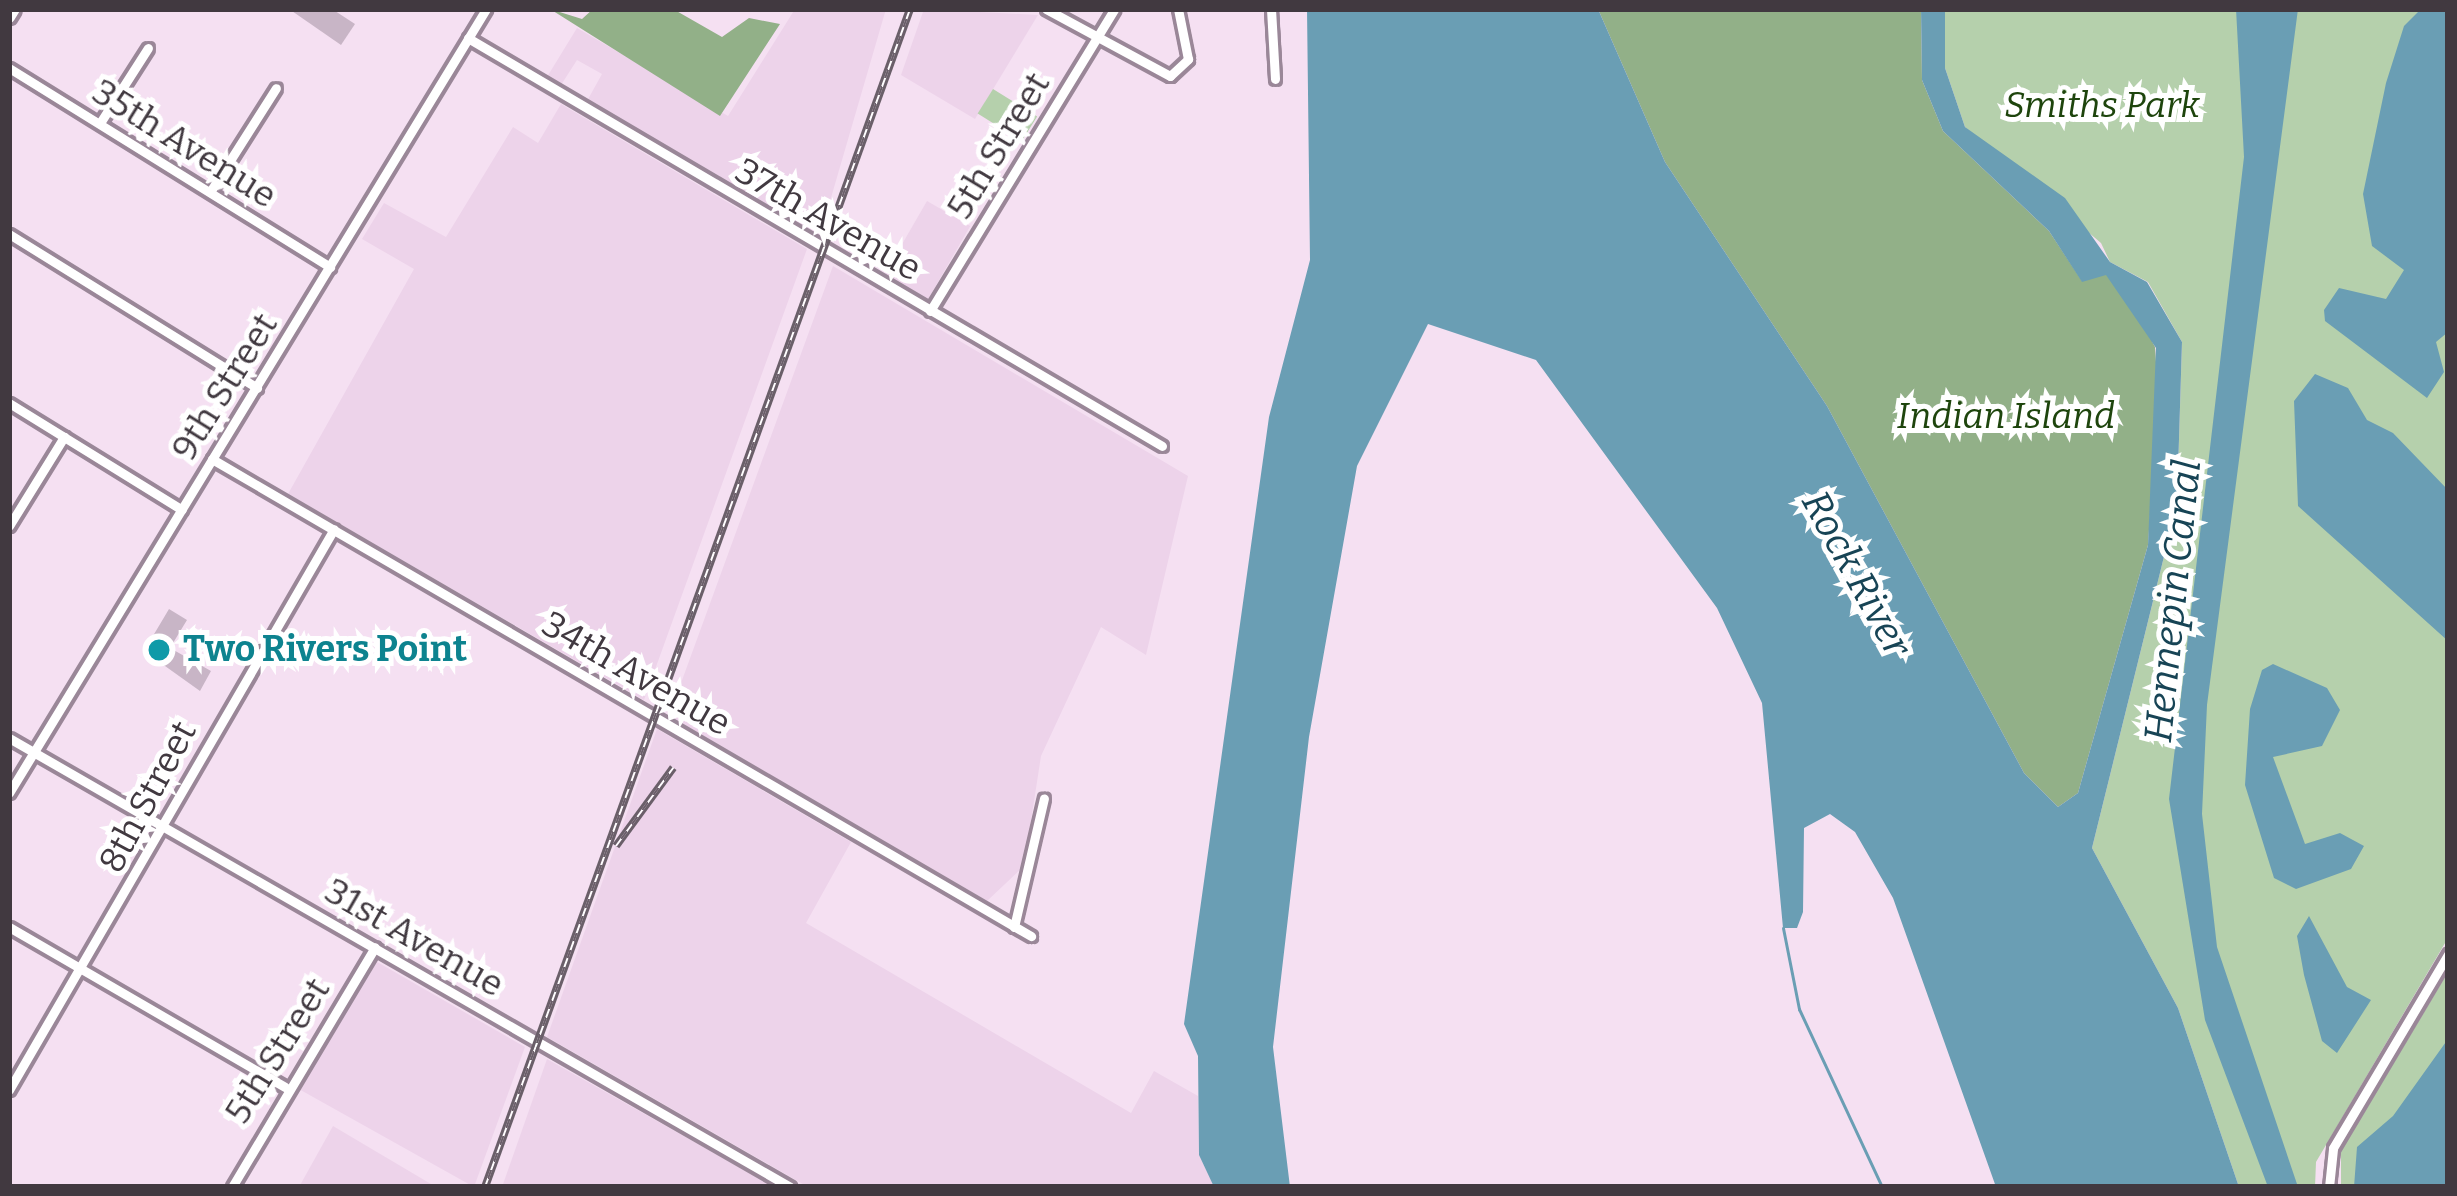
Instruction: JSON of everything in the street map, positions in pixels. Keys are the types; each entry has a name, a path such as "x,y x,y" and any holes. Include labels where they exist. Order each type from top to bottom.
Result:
{"main road":[{"path":"9,17 14,9"}],"street":[{"name":"9th Street","path":"9,794 486,9"},
{"path":"1046,9 1096,42 1176,75 1188,58 1178,9"},
{"name":"5th Street","path":"930,311 1114,9"},
{"path":"1270,9 1275,79"},
{"name":"37th Avenue","path":"468,38 1162,446"},
{"path":"100,123 148,48"},
{"name":"35th Avenue","path":"9,68 330,267"},
{"path":"210,192 276,88"},
{"path":"9,235 257,388"},
{"path":"9,403 182,510"},
{"path":"9,526 64,437"},
{"name":"34th Avenue","path":"212,459 1031,937"},
{"name":"8th Street","path":"9,1090 334,529"},
{"name":"31st Avenue","path":"9,738 790,1187"},
{"path":"1014,927 1043,798"},
{"path":"9,927 285,1087"},
{"name":"5th Street","path":"232,1187 285,1087 375,947"},
{"path":"2329,1187 2333,1148 2448,954"}],"shaded area":[{"path":"795,9 886,9 819,239 587,101 602,74 577,60 561,85 547,77 577,28 728,116"},
{"path":"924,9 1038,15 975,119 901,75"},
{"path":"561,104 807,249 644,700 288,494 414,269 362,239 384,203 446,237 513,127 538,143"},
{"path":"927,201 970,226 927,300 884,275"},
{"path":"833,266 1188,476 1146,655 1101,627 1041,756 1024,866 987,901 669,716"},
{"path":"657,729 851,842 806,923 1131,1113 1154,1071 1198,1096 1199,1155 1214,1187 808,1187 547,1037"},
{"path":"372,959 525,1047 474,1187 297,1088"},
{"path":"547,1059 774,1187 502,1187"},
{"path":"333,1126 436,1187 299,1187"}],"green space":[{"path":"550,9 582,19 593,9 673,9 722,37 749,18 780,24 720,116"},
{"name":"Indian Island","path":"1598,9 1921,9 1922,80 1943,131 2049,231 2082,281 2106,274 2136,311 2155,347 2158,392 2148,545 2078,793 2058,807 2024,773 1827,406 1665,162"},
{"name":"Smiths Park","path":"1945,9 2448,9 2448,938 2316,1162 2315,1187 2239,1187 2178,1008 2092,848 2177,504 2182,342 2148,282 2110,262 2101,243 1965,127 1945,68"},
{"path":"993,89 1037,117 1022,141 978,114"},
{"path":"2448,972 2448,1187 2341,1187 2341,1151"}],"water":[{"name":"Rock River","path":"1307,9 1598,9 1665,162 1827,406 2024,773 2058,807 2078,793 2148,545 2156,348 2106,275 2082,282 2049,231 1943,131 1922,80 1921,9 1945,9 1945,68 1965,127 2065,198 2110,262 2147,282 2182,342 2177,504 2092,848 2178,1008 2239,1187 1996,1187 1893,898 1855,832 1830,814 1804,828 1803,912 1797,928 1783,928 1762,703 1717,608 1536,360 1428,324 1357,466 1309,737 1273,1047 1290,1187 1214,1187 1199,1155 1198,1056 1184,1024 1269,417 1310,260"},
{"path":"2236,9 2298,9 2207,705 2202,814 2217,947 2298,1187 2268,1187 2205,1020 2169,799 2244,157"},
{"path":"2421,9 2448,9 2448,332 2436,342 2444,372 2427,398 2325,321 2324,310 2339,288 2386,299 2404,270 2372,246 2363,194 2386,83 2404,26"},
{"path":"2315,374 2348,388 2367,420 2393,433 2448,490 2448,641 2298,506 2294,401"},
{"path":"2273,664 2327,688 2340,710 2322,746 2273,757 2305,844 2340,833 2364,846 2351,869 2296,889 2274,878 2245,785 2250,709 2262,670"},
{"path":"2309,916 2347,987 2371,1000 2337,1053 2322,1041 2304,975 2297,936"},
{"path":"2448,1039 2448,1187 2354,1187 2357,1147 2393,1116"}],"building":[{"path":"289,9 332,9 355,24 341,45"},
{"name":"Two Rivers Point","path":"169,609 187,620 170,648 211,671 200,691 144,651"}],"waterway":[{"path":"1783,928 1799,1009 1882,1187"}],"railway":[{"path":"485,1187 910,9"},
{"path":"616,846 673,768"}],"place":[{"name":"Two Rivers Point","path":"159,650"}],"water label":[{"name":"Hennepin Canal","path":"2173,601"}]}
